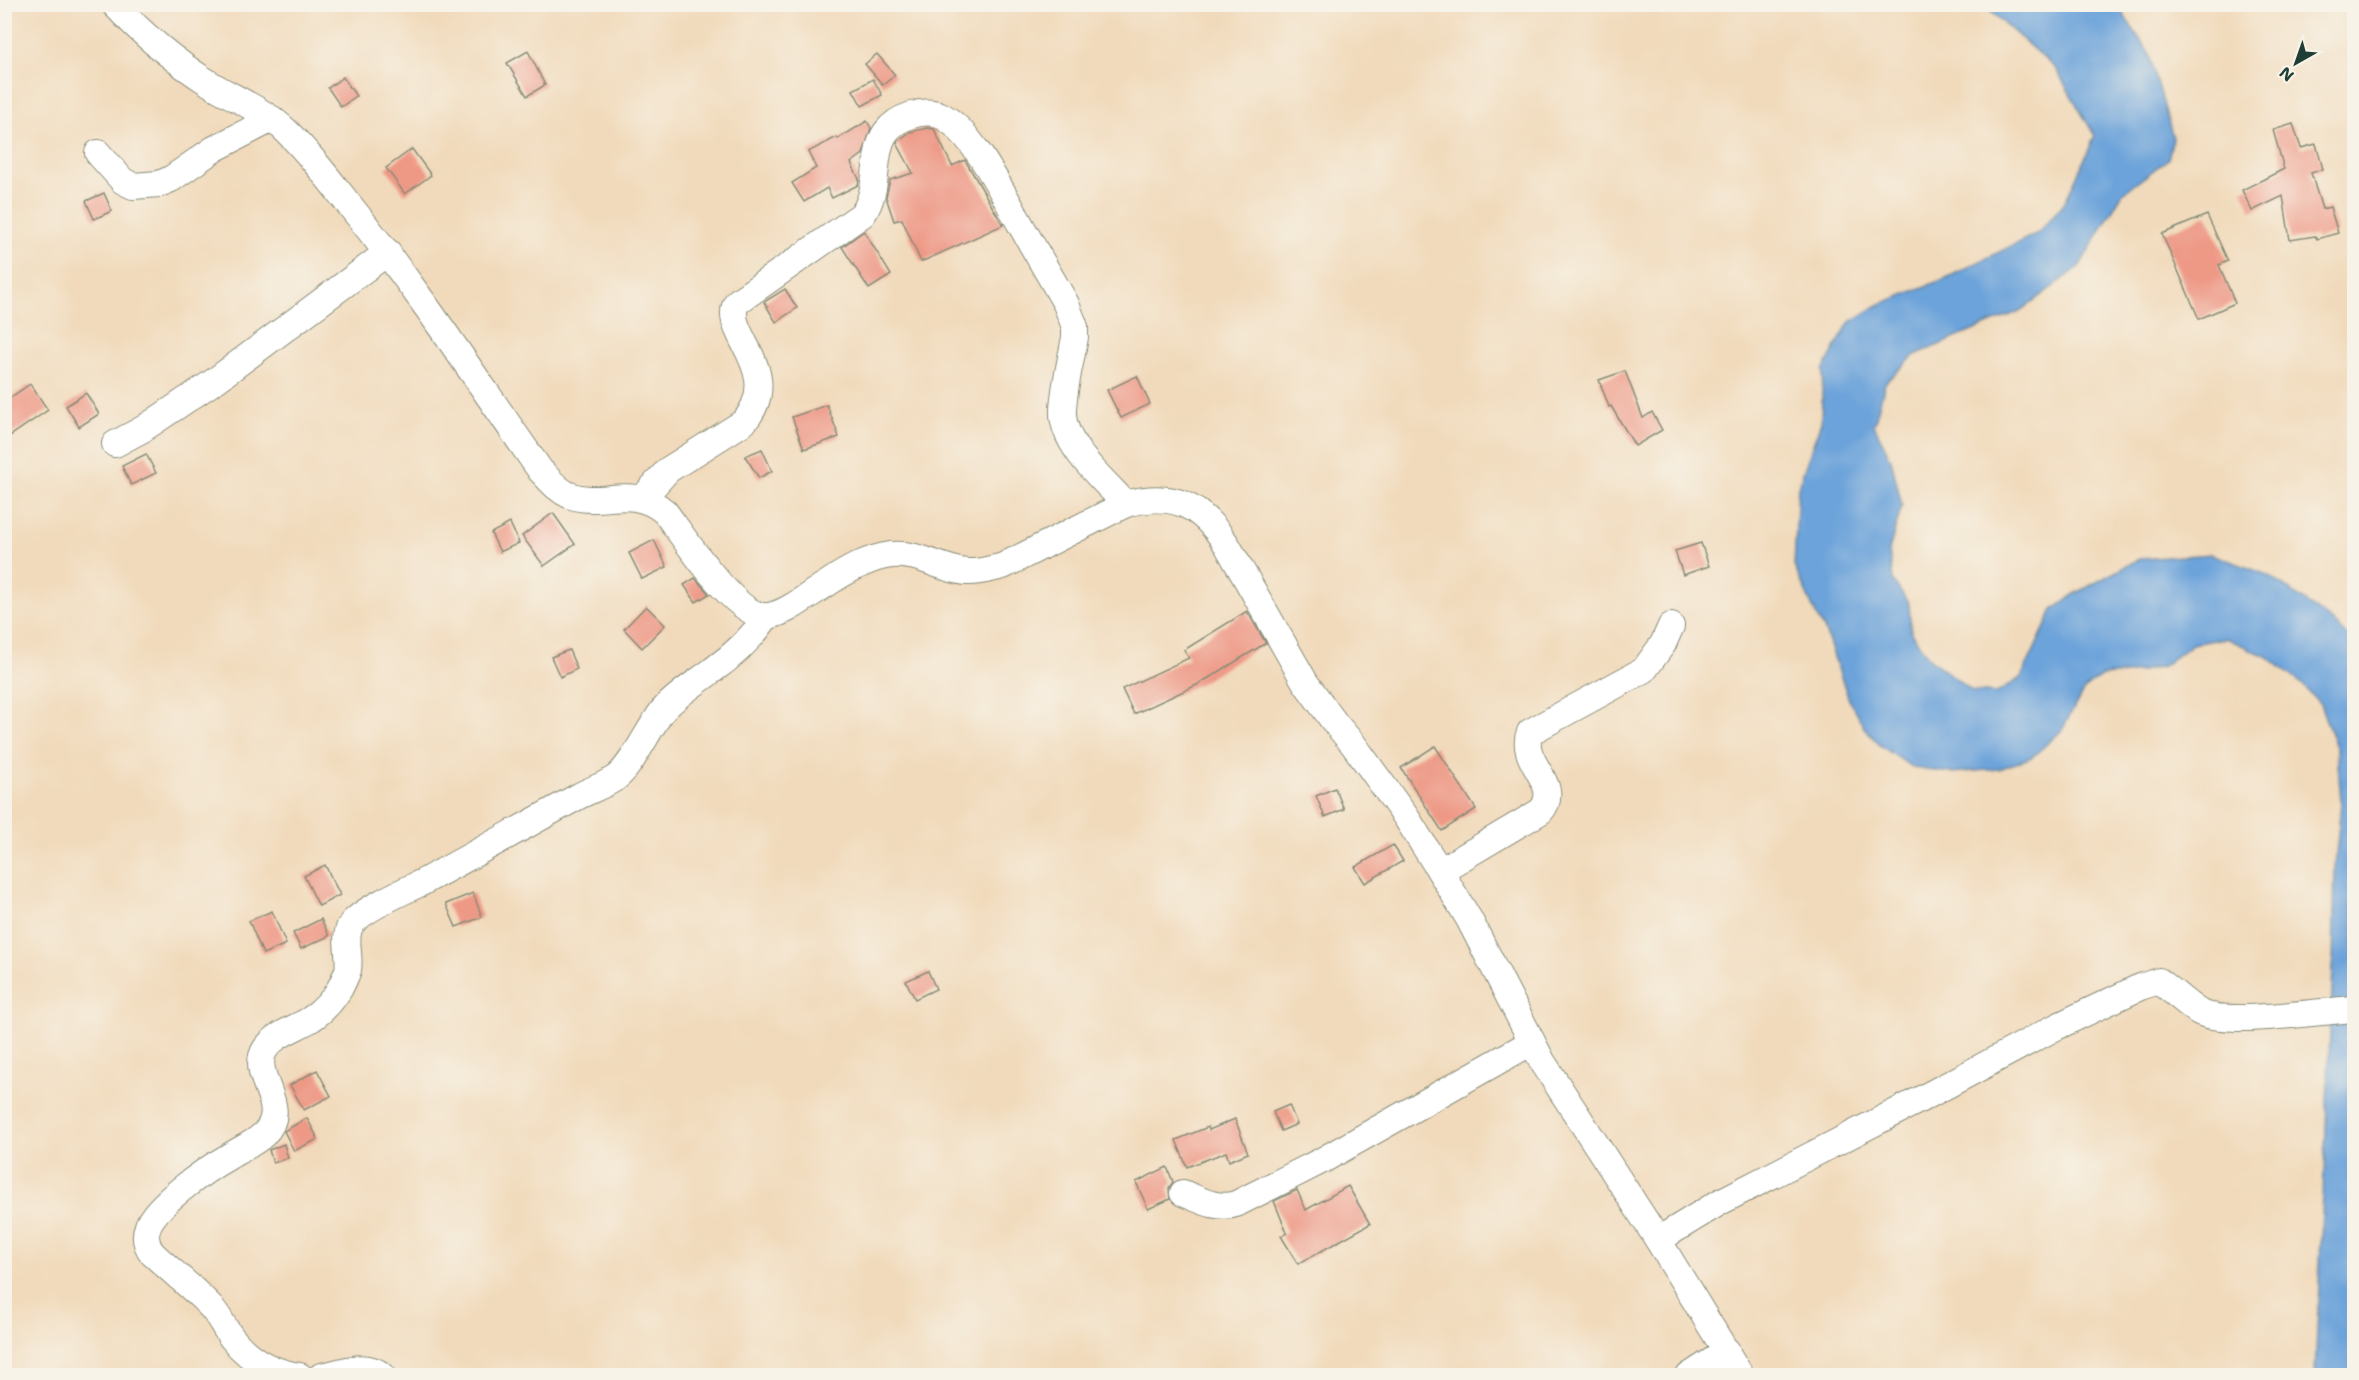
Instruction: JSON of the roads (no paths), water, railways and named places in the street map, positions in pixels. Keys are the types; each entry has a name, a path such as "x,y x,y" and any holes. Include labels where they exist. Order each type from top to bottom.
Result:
{"street":[{"path":"114,4 138,29 178,62 272,120 300,147 388,252 540,470 554,485 569,495 642,499 655,504 665,512 734,600 757,615 767,616 783,611 835,578 872,559 892,555 912,556 947,568 967,572 983,571 1003,566 1126,504 1157,497 1179,501 1201,514 1217,530 1305,682 1406,817 1440,871 1470,919 1532,1042 1560,1089 1658,1240 1741,1376"},
{"path":"642,499 668,470 744,422 753,412 758,400 759,387 756,372 735,322 733,310 737,302 863,214 872,201 880,145 886,132 905,118 929,112 949,121 988,167 1066,304 1075,327 1063,412 1067,432 1074,446 1126,504"},
{"path":"98,153 123,181 134,186 159,184 171,179 214,149 272,120"},
{"path":"115,444 143,429 216,380 260,345 388,252"},
{"path":"300,1376 286,1374 262,1364 247,1353 232,1337 219,1316 152,1253 146,1241 150,1222 176,1195 196,1179 268,1130 274,1107 261,1068 265,1050 276,1039 311,1019 334,998 348,971 347,934 352,924 394,896 509,837 585,792 619,776 652,723 671,701 740,648 756,633 767,616"},
{"path":"1440,871 1541,811 1548,803 1549,795 1527,750 1526,740 1530,732 1644,670 1663,644 1671,626"},
{"path":"1658,1240 1720,1202 2056,1027 2140,987 2159,981 2200,1013 2223,1017 2252,1018 2355,1009"},
{"path":"1183,1193 1211,1204 1228,1206 1236,1204 1330,1156 1532,1042"},
{"path":"1689,1376 1727,1352"},
{"path":"321,1376 351,1368 367,1368 378,1371 383,1376"}],"water":[{"path":"1983,5 2117,5 2149,53 2173,138 2168,159 2122,194 2079,267 2020,311 1915,355 1885,383 1874,425 1891,459 1902,506 1889,550 1893,581 1909,604 1911,633 1930,659 1972,691 1997,693 2021,678 2053,610 2073,595 2139,559 2212,554 2270,576 2337,625 2354,643 2354,1375 2315,1375 2333,967 2335,866 2341,802 2337,750 2320,704 2303,685 2268,657 2226,638 2192,644 2163,666 2127,674 2102,676 2083,691 2062,730 2032,757 1999,769 1951,773 1913,768 1881,746 1865,729 1849,700 1824,628 1794,566 1798,487 1821,422 1823,370 1849,323 1878,305 1944,279 2038,233 2065,202 2095,136 2056,69"}]}
